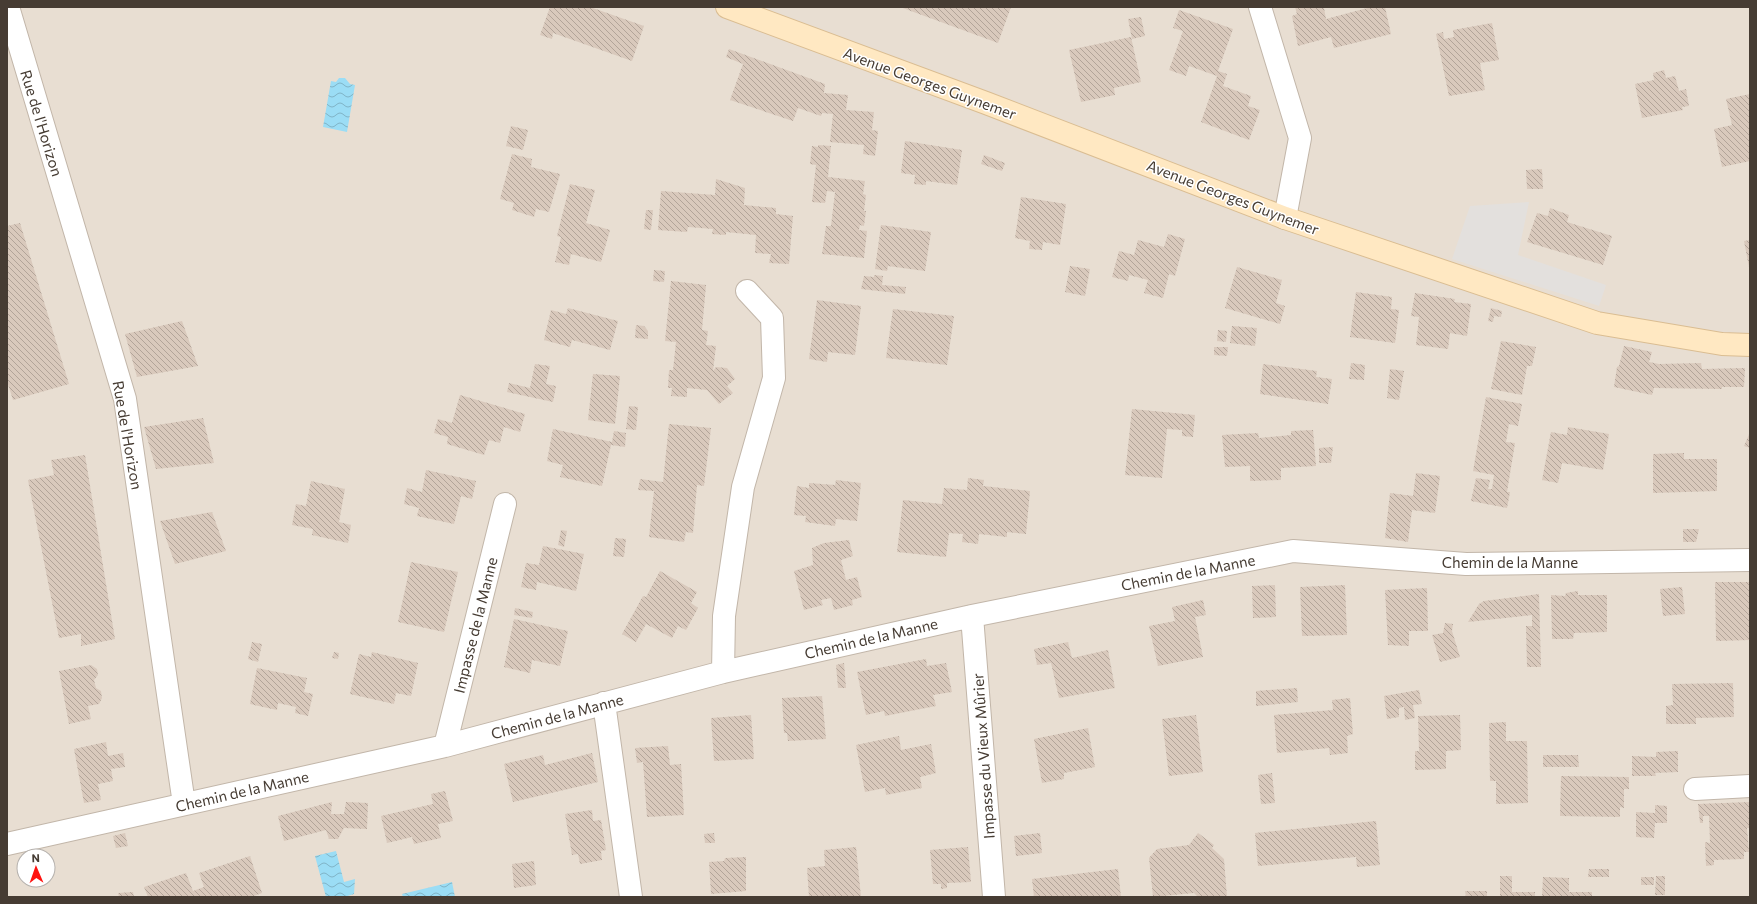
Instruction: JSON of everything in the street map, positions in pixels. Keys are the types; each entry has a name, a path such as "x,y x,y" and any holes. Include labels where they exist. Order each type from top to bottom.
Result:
{"main road":[{"name":"Avenue Georges Guynemer","path":"727,7 986,103 1285,218 1597,323 1722,344 1750,345"}],"street":[{"name":"Rue de l'Horizon","path":"8,7 125,399 184,804"},
{"path":"1260,7 1300,138 1285,218"},
{"path":"723,672 724,616 743,487 774,378 772,318 747,291"},
{"name":"Impasse de la Manne","path":"445,746 504,504"},
{"name":"Chemin de la Manne","path":"7,844 445,746 723,672 972,616 1293,551 1466,564 1750,560"},
{"name":"Impasse du Vieux Mûrier","path":"972,616 994,897"},
{"path":"604,703 631,897"},
{"path":"1695,789 1750,786"}],"shaded area":[{"path":"7,7 1750,7 1750,897 7,897"},
{"path":"1529,202 1518,255 1606,285 1599,306 1452,259 1470,206"}],"water":[{"path":"339,78 345,78 350,84 355,85 347,132 323,127 331,81 336,82"},
{"path":"336,851 344,882 355,879 354,894 344,897 326,897 315,856"},
{"path":"452,882 455,897 403,897 402,894"}],"building":[{"path":"550,7 590,7 644,26 632,61 553,33 552,39 540,35"},
{"path":"900,7 1011,7 998,43"},
{"path":"1295,7 1324,8 1326,19 1371,7 1385,7 1391,34 1334,48 1331,37 1298,46 1292,16 1297,14"},
{"path":"1179,10 1233,29 1218,71 1227,74 1223,86 1251,96 1248,106 1260,110 1249,140 1201,122 1217,76 1189,66 1186,76 1169,70 1183,31 1173,28"},
{"path":"1141,17 1145,36 1132,39 1128,19"},
{"path":"1492,23 1499,60 1480,63 1485,90 1449,96 1436,34 1443,32 1444,39 1454,37 1453,30"},
{"path":"1131,37 1141,82 1114,88 1115,95 1081,102 1069,50"},
{"path":"729,49 825,84 824,93 848,95 846,110 874,112 872,130 878,131 875,156 863,154 864,145 830,142 833,114 822,113 821,116 798,108 793,121 730,100 743,64 726,57"},
{"path":"1664,70 1666,78 1675,76 1679,91 1686,89 1689,106 1682,107 1683,110 1642,118 1635,84 1654,80 1653,73"},
{"path":"1750,94 1750,161 1722,167 1714,129 1732,125 1726,99"},
{"path":"511,126 528,130 523,150 506,146"},
{"path":"905,141 962,150 957,185 926,181 926,185 914,184 915,175 901,173"},
{"path":"818,145 831,146 828,177 865,181 863,194 866,195 864,211 866,211 864,226 860,225 859,230 867,231 864,258 822,254 826,226 831,226 835,192 827,191 825,203 812,202 816,165 810,164 812,146 818,147"},
{"path":"512,154 532,159 531,167 560,174 549,212 536,209 534,217 512,210 514,203 500,199"},
{"path":"984,155 1005,163 1002,171 981,164"},
{"path":"1542,169 1543,189 1527,189 1526,170"},
{"path":"716,179 745,188 744,205 776,208 776,214 793,216 789,264 769,263 771,254 755,253 756,235 726,232 726,235 712,234 713,229 688,227 687,232 658,230 661,191 715,195"},
{"path":"570,184 595,190 586,223 610,230 601,262 571,254 569,265 555,262 561,237 557,236"},
{"path":"1021,197 1066,204 1060,245 1043,242 1042,250 1029,249 1030,241 1015,238"},
{"path":"1550,208 1569,215 1567,222 1612,236 1603,265 1527,242 1537,213 1548,216"},
{"path":"646,210 653,210 651,230 644,229"},
{"path":"20,223 69,384 13,400 7,381 7,226"},
{"path":"881,225 931,232 925,271 888,266 887,271 875,269"},
{"path":"1168,234 1185,239 1175,276 1169,274 1163,298 1144,293 1148,280 1129,275 1128,281 1112,277 1119,251 1134,255 1138,240 1164,247"},
{"path":"1750,240 1750,267 1749,267 1744,241"},
{"path":"1070,266 1090,269 1085,296 1065,292"},
{"path":"1237,267 1282,280 1276,303 1285,306 1280,324 1225,308"},
{"path":"654,270 665,271 664,282 653,281"},
{"path":"874,275 883,276 882,285 906,287 905,294 861,289 864,276 874,277"},
{"path":"671,281 706,285 702,330 708,331 706,345 716,346 713,371 716,367 727,368 735,379 727,386 733,393 719,404 707,390 687,388 687,397 671,396 672,388 668,388 669,370 673,370 676,342 665,341"},
{"path":"1356,292 1392,297 1391,309 1399,310 1395,343 1350,337"},
{"path":"1415,293 1455,299 1454,302 1471,304 1467,336 1450,333 1448,349 1416,345 1419,317 1411,316"},
{"path":"817,300 861,306 855,355 828,352 827,362 809,359"},
{"path":"568,308 618,321 610,350 572,340 570,347 544,340 551,310 566,314"},
{"path":"1491,308 1502,311 1501,317 1494,316 1493,322 1488,321"},
{"path":"893,309 954,316 947,365 886,358"},
{"path":"182,321 198,366 137,377 125,334"},
{"path":"636,325 644,326 648,331 648,339 635,338"},
{"path":"1232,326 1257,328 1255,346 1230,343"},
{"path":"1218,330 1227,331 1226,342 1217,341"},
{"path":"1501,341 1536,347 1532,366 1527,366 1522,395 1491,389"},
{"path":"1624,346 1652,352 1649,362 1659,364 1701,363 1702,369 1745,368 1744,387 1722,387 1722,389 1654,388 1652,395 1614,387 1617,367 1619,366"},
{"path":"1214,347 1228,347 1227,356 1214,355"},
{"path":"1351,363 1365,365 1364,380 1349,379"},
{"path":"535,364 550,366 546,384 556,386 553,402 507,392 509,383 530,388"},
{"path":"1263,364 1317,371 1316,377 1332,379 1328,404 1260,394"},
{"path":"1390,369 1404,371 1399,400 1387,398"},
{"path":"593,374 620,376 615,424 588,420"},
{"path":"460,395 525,414 520,432 504,427 500,443 489,440 484,455 447,444 448,437 434,433 438,419 452,423"},
{"path":"1486,397 1522,404 1518,426 1509,424 1506,442 1515,443 1507,492 1510,492 1507,508 1471,501 1476,478 1490,480 1488,489 1492,489 1494,475 1473,471"},
{"path":"629,406 638,407 636,430 626,429"},
{"path":"1132,409 1195,415 1193,437 1182,436 1182,430 1167,429 1162,478 1125,475"},
{"path":"203,418 214,463 156,469 144,427"},
{"path":"669,424 711,428 704,486 697,485 693,533 686,532 684,542 649,537 654,491 638,490 640,479 663,482"},
{"path":"1568,427 1609,434 1603,470 1562,463 1558,483 1542,480 1551,432 1567,435"},
{"path":"553,429 612,442 614,431 626,433 625,447 611,445 602,486 560,477 563,465 547,461"},
{"path":"1313,430 1316,466 1281,468 1281,480 1250,481 1250,466 1225,467 1222,435 1258,433 1259,438 1291,435 1291,431"},
{"path":"1750,432 1750,448 1744,446"},
{"path":"1333,447 1331,463 1319,463 1319,448"},
{"path":"1684,453 1684,459 1717,459 1717,491 1653,493 1653,454"},
{"path":"85,455 115,639 81,646 81,634 59,638 28,480 54,475 51,460"},
{"path":"426,470 476,481 472,499 461,496 454,524 417,516 419,508 404,504 407,488 422,492"},
{"path":"1416,473 1440,476 1435,513 1412,510 1408,542 1385,538 1390,493 1413,496"},
{"path":"968,478 984,480 983,486 1030,491 1026,534 1007,532 1007,537 979,534 978,544 962,542 963,534 949,533 946,557 897,552 903,500 942,504 944,488 967,490"},
{"path":"836,480 861,483 857,521 836,519 835,526 805,522 806,516 794,515 797,486 809,488 809,483 835,485"},
{"path":"311,481 345,489 339,522 351,525 348,543 312,535 313,529 292,525 296,504 306,506"},
{"path":"212,512 226,551 175,564 160,521"},
{"path":"1683,529 1699,529 1696,542 1683,542"},
{"path":"561,530 567,531 564,547 558,545"},
{"path":"615,538 626,539 624,557 613,556"},
{"path":"849,540 853,556 841,560 846,580 857,577 862,597 852,600 853,605 834,610 831,598 821,600 823,605 804,610 794,571 813,565 812,548 824,543"},
{"path":"543,546 584,554 576,591 537,582 536,590 521,587 526,563 539,565"},
{"path":"411,562 458,572 444,632 398,622"},
{"path":"660,571 697,592 691,603 698,608 686,630 678,626 672,638 646,624 636,642 622,634 643,596 646,597"},
{"path":"1715,582 1750,582 1750,640 1716,641"},
{"path":"1275,585 1276,617 1253,618 1252,586"},
{"path":"1345,585 1347,635 1302,636 1300,587"},
{"path":"1682,587 1685,614 1663,616 1660,589"},
{"path":"1427,588 1428,631 1409,631 1409,646 1388,645 1385,590"},
{"path":"1578,591 1578,595 1607,595 1607,632 1574,633 1573,639 1552,639 1551,595 1565,596 1566,593"},
{"path":"1539,594 1541,667 1527,667 1526,626 1532,626 1532,615 1468,622 1479,604 1484,601"},
{"path":"1203,600 1206,615 1195,617 1203,657 1158,666 1149,626 1175,621 1172,607"},
{"path":"515,608 533,612 532,618 514,615"},
{"path":"514,619 568,631 560,666 532,660 530,673 504,667"},
{"path":"1445,623 1453,624 1452,631 1460,657 1440,662 1432,635 1443,633"},
{"path":"252,642 262,644 258,662 248,659"},
{"path":"1068,642 1072,658 1108,650 1115,688 1059,698 1051,663 1037,665 1034,649"},
{"path":"334,652 339,653 338,659 332,658"},
{"path":"372,652 418,663 411,696 396,693 394,704 350,694 359,654 371,657"},
{"path":"926,659 927,666 946,663 952,692 933,695 936,706 885,716 884,711 866,715 857,672"},
{"path":"844,663 846,688 838,688 836,665"},
{"path":"91,665 97,669 98,675 94,680 96,688 101,691 102,698 99,704 88,706 91,719 69,724 59,671"},
{"path":"257,668 307,678 304,692 313,694 308,716 295,713 296,707 278,703 277,710 250,704"},
{"path":"1733,683 1734,717 1696,718 1696,724 1666,724 1666,706 1673,705 1672,684"},
{"path":"1297,688 1298,702 1256,706 1256,691"},
{"path":"1419,690 1422,704 1413,705 1415,718 1405,720 1404,707 1399,708 1399,717 1387,719 1384,696"},
{"path":"822,696 826,739 788,741 787,733 784,733 782,698"},
{"path":"1350,698 1353,734 1347,736 1348,753 1330,755 1329,748 1277,753 1274,715 1333,710 1332,700"},
{"path":"751,715 754,759 714,761 711,718"},
{"path":"1196,715 1203,772 1169,776 1162,719"},
{"path":"1460,715 1461,750 1446,751 1446,769 1415,770 1415,751 1419,751 1418,716"},
{"path":"1506,722 1506,741 1527,741 1528,803 1496,804 1496,781 1490,781 1489,723"},
{"path":"1088,728 1095,767 1064,773 1064,779 1042,783 1034,739"},
{"path":"899,736 901,750 931,744 936,773 920,777 922,788 886,795 885,788 865,792 856,745"},
{"path":"106,742 108,756 123,753 125,767 111,769 113,781 98,784 101,800 84,803 74,749"},
{"path":"668,746 670,765 681,764 684,815 647,817 643,762 637,763 635,748"},
{"path":"1678,751 1678,772 1655,773 1656,776 1632,776 1632,756 1656,757 1656,752"},
{"path":"592,753 598,782 513,802 504,764 543,755 545,765"},
{"path":"1543,755 1578,755 1579,767 1543,767"},
{"path":"1272,773 1275,803 1261,804 1258,775"},
{"path":"1561,776 1629,777 1629,789 1624,789 1624,808 1620,807 1620,817 1560,816"},
{"path":"445,791 453,821 438,824 441,838 414,844 412,837 387,843 381,816 433,804 431,794"},
{"path":"332,802 331,814 344,814 346,802 368,803 367,829 344,828 338,839 329,839 326,830 284,841 278,816"},
{"path":"1750,802 1750,828 1747,828 1749,852 1744,852 1744,859 1714,860 1714,865 1706,866 1705,842 1710,843 1709,816 1703,816 1703,823 1700,823 1698,804"},
{"path":"1655,805 1667,806 1667,823 1655,823 1654,838 1636,837 1636,812 1655,813"},
{"path":"592,810 593,821 601,820 606,850 601,851 602,860 580,864 578,854 572,855 565,814"},
{"path":"1376,821 1380,865 1357,867 1356,857 1258,866 1255,833"},
{"path":"125,833 128,846 116,848 113,836"},
{"path":"714,833 715,843 705,843 704,834"},
{"path":"1040,833 1042,853 1016,856 1014,836"},
{"path":"1198,833 1214,845 1212,848 1224,859 1227,897 1198,897 1194,893 1153,897 1149,858 1157,849 1189,845"},
{"path":"856,847 861,897 809,897 807,868 825,866 824,850"},
{"path":"968,847 971,882 947,883 947,888 941,889 941,884 933,884 930,850"},
{"path":"250,856 262,893 251,897 148,897 144,887 186,873 193,891 204,887 199,873"},
{"path":"746,857 746,891 711,894 709,862 724,861 725,858"},
{"path":"534,861 536,885 514,888 512,864"},
{"path":"1118,869 1121,897 1034,897 1032,879"},
{"path":"1589,869 1609,869 1609,877 1588,877"},
{"path":"1500,876 1512,876 1512,892 1535,892 1535,897 1500,897"},
{"path":"1656,876 1665,876 1665,895 1655,895"},
{"path":"1543,877 1569,878 1569,892 1592,892 1592,897 1542,897"},
{"path":"1641,877 1654,877 1654,885 1641,885"},
{"path":"1465,891 1487,891 1487,897 1466,897"},
{"path":"133,892 134,897 119,897 118,893"}]}
